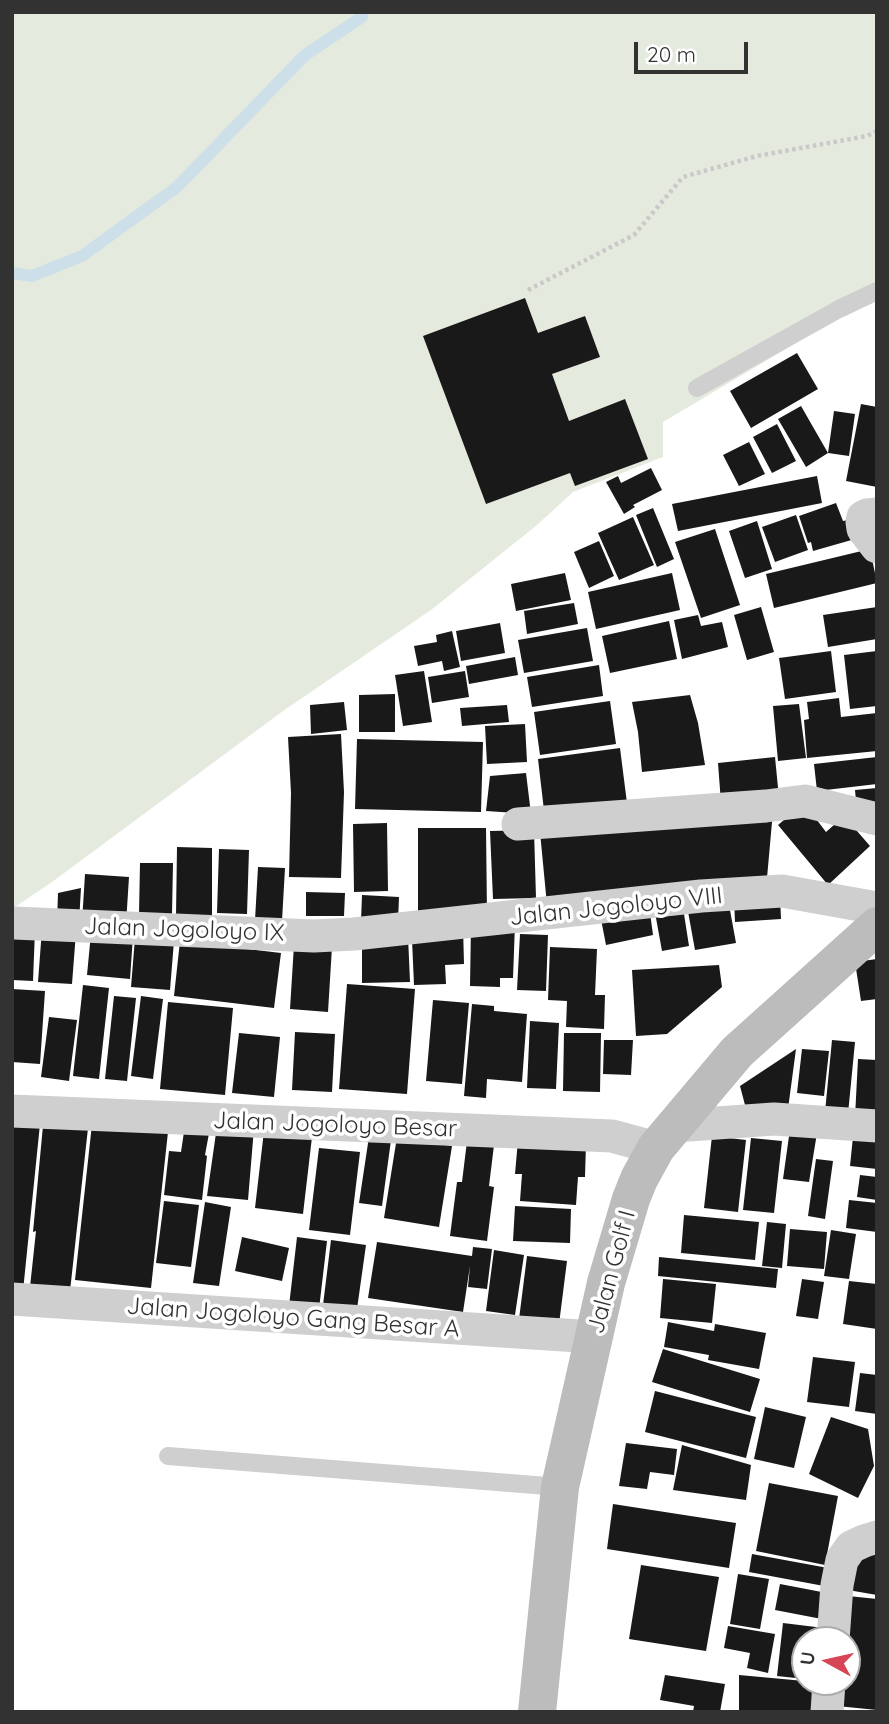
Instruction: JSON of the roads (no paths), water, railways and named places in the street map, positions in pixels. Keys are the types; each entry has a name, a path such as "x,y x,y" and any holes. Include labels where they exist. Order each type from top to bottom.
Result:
{"main road":[{"name":"Jalan Golf I","path":"537,1712 560,1487 584,1337 606,1283 639,1179 665,1137 737,1052 877,926"}],"street":[{"path":"872,514 862,520 863,529 877,547"},
{"path":"518,824 805,801 877,819"},
{"name":"Jalan Jogoloyo VIII","path":"354,934 701,896 782,891 877,908"},
{"name":"Jalan Jogoloyo IX","path":"14,923 314,936 354,934"},
{"name":"Jalan Jogoloyo Besar","path":"12,1111 665,1137 774,1119 877,1126"},
{"name":"Jalan Jogoloyo Gang Besar A","path":"12,1299 584,1337"},
{"path":"834,1626 842,1560 851,1547 877,1537"}],"lane":[{"path":"697,388 839,309 877,291"},
{"path":"168,1456 560,1487"}],"waterway":[{"path":"12,273 32,276 82,256 177,187 305,55 362,17 362,12"}]}
